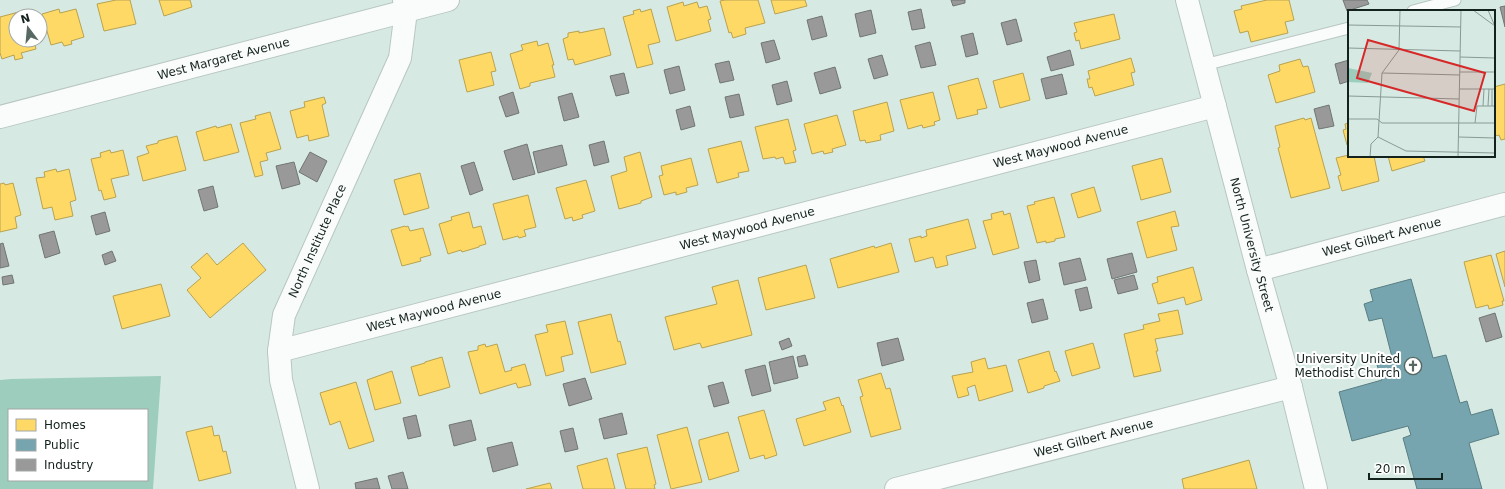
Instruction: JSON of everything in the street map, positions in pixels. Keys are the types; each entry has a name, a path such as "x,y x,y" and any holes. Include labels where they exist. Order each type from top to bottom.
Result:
{"street":[{"name":"West Margaret Avenue","path":"0,117 405,5 448,0"},
{"name":"North University Street","path":"1187,0 1258,270 1291,387 1316,489"},
{"name":"North Institute Place","path":"308,489 281,380 279,351 284,315 400,58 405,5"},
{"name":"West Maywood Avenue","path":"279,351 1215,106"},
{"name":"West Gilbert Avenue","path":"1258,270 1505,204"},
{"name":"West Gilbert Avenue","path":"896,489 1291,387"}],"lane":[{"path":"1417,10 1455,0"},
{"path":"1204,65 1348,28"}],"green space":[{"path":"161,376 153,489 0,489 0,380"}],"building: Homes":[{"path":"116,0 130,0 136,24 104,31 97,4"},
{"path":"159,0 190,0 192,7 164,16"},
{"path":"758,0 765,23 745,28 746,34 733,38 731,32 729,33 720,1"},
{"path":"771,0 805,0 807,6 775,14"},
{"path":"1267,0 1289,0 1294,20 1285,22 1288,33 1251,42 1248,31 1240,33 1234,11 1242,9 1241,6"},
{"path":"683,2 684,6 697,2 699,8 707,6 711,19 708,20 711,31 676,41 667,7"},
{"path":"59,9 60,13 76,9 84,37 71,41 72,44 64,46 62,42 51,45 48,35 48,12"},
{"path":"640,9 641,12 651,9 660,42 648,45 653,64 637,68 623,17 634,14 633,11"},
{"path":"1114,14 1120,39 1081,49 1079,40 1076,41 1074,33 1077,32 1074,23"},
{"path":"8,15 8,48 36,49 21,53 23,58 15,60 14,55 2,59 0,53 0,17"},
{"path":"604,28 611,55 575,65 573,59 568,60 563,39 568,37 568,33 579,31 579,33"},
{"path":"537,41 538,46 548,43 554,65 552,65 555,77 530,83 530,86 520,89 510,54 523,50 521,45"},
{"path":"491,52 496,71 491,72 494,85 467,92 459,60"},
{"path":"1131,58 1135,72 1131,73 1134,85 1095,96 1092,87 1089,88 1087,79 1090,79 1088,71"},
{"path":"1300,59 1303,67 1308,66 1315,92 1276,103 1268,75 1280,71 1279,65"},
{"path":"1023,73 1030,100 1000,108 993,81"},
{"path":"978,78 987,108 977,110 978,114 957,119 948,86"},
{"path":"1505,84 1505,139 1501,140 1499,135 1495,136 1495,87"},
{"path":"933,92 940,120 934,122 935,125 923,128 922,125 908,129 900,100"},
{"path":"324,97 326,103 322,105 329,136 309,141 308,135 297,138 290,111 305,107 304,102"},
{"path":"887,102 894,131 880,135 881,140 866,143 865,140 860,141 853,111"},
{"path":"270,112 281,149 266,153 268,160 260,162 263,175 255,177 240,123 256,119 255,116"},
{"path":"837,115 846,145 832,149 833,152 824,154 823,151 812,154 804,124"},
{"path":"1304,118 1305,120 1311,118 1330,188 1291,198 1278,148 1280,147 1275,126"},
{"path":"788,119 796,150 793,151 796,162 785,164 783,157 776,159 775,157 763,159 755,127"},
{"path":"1348,123 1348,145 1343,130 1346,129 1345,124"},
{"path":"231,124 239,152 204,161 196,132 216,126 217,128"},
{"path":"177,136 186,170 143,181 137,157 149,153 146,146"},
{"path":"741,141 749,171 738,173 739,177 717,183 708,149"},
{"path":"110,150 111,153 123,150 129,175 111,179 116,197 104,200 101,190 99,191 91,159 101,157 100,153"},
{"path":"640,152 652,197 641,201 641,203 619,209 611,176 627,171 624,157"},
{"path":"1348,155 1348,157 1374,157 1379,181 1342,191 1338,176 1341,175 1336,158"},
{"path":"1388,157 1423,157 1425,161 1392,171"},
{"path":"691,158 698,185 686,188 687,192 676,195 676,192 664,195 659,176 663,175 661,166"},
{"path":"1162,158 1171,192 1141,200 1132,166"},
{"path":"56,169 57,172 69,169 76,200 70,202 73,216 55,220 52,207 43,209 36,178 45,177 44,172"},
{"path":"420,173 429,208 404,215 394,180"},
{"path":"586,180 595,211 582,215 583,218 573,221 572,217 565,219 556,188"},
{"path":"4,183 5,185 13,183 21,215 15,217 17,228 0,232 0,184"},
{"path":"1094,187 1101,211 1078,218 1071,194"},
{"path":"528,195 536,227 524,230 526,236 519,238 518,236 503,240 493,204"},
{"path":"1054,197 1065,237 1046,243 1046,241 1037,243 1027,206 1035,204 1034,202"},
{"path":"1003,211 1004,215 1010,213 1019,248 993,255 983,221 992,219 991,214"},
{"path":"1175,211 1179,226 1171,227 1177,250 1147,258 1137,222"},
{"path":"469,212 473,228 481,226 486,244 462,252 461,250 448,254 439,224 452,220 451,217"},
{"path":"968,219 976,248 946,256 948,265 936,268 933,257 915,262 909,239 927,236 926,230"},
{"path":"408,226 410,231 423,228 431,255 420,258 421,261 402,266 391,230"},
{"path":"243,243 266,270 210,318 187,290 201,278 191,267 207,253 217,265"},
{"path":"891,243 899,272 838,288 830,259 874,246 875,248"},
{"path":"1505,251 1505,287 1496,254"},
{"path":"1491,255 1504,301 1502,301 1503,305 1489,309 1488,305 1476,308 1464,262"},
{"path":"806,265 815,298 766,310 758,278"},
{"path":"1193,267 1202,300 1186,305 1184,297 1158,304 1152,284 1158,282 1157,277"},
{"path":"738,280 752,335 702,348 700,343 674,350 665,317 717,304 712,287"},
{"path":"161,284 170,316 122,329 113,296"},
{"path":"1178,310 1183,334 1155,339 1158,351 1156,351 1161,371 1134,377 1124,334 1144,329 1143,325 1160,321 1158,314"},
{"path":"611,314 618,342 620,341 626,364 591,373 578,322"},
{"path":"565,321 573,354 561,357 564,371 546,376 535,335 548,332 546,325"},
{"path":"1093,343 1100,368 1072,376 1065,351"},
{"path":"485,344 486,347 497,344 505,372 512,370 511,368 525,364 531,385 518,388 516,383 480,394 468,352 478,350 478,346"},
{"path":"1049,351 1055,372 1056,371 1060,381 1028,393 1018,360"},
{"path":"442,357 450,387 419,396 411,367"},
{"path":"985,358 988,369 1006,365 1013,391 979,401 975,385 967,388 969,395 958,398 952,376 973,372 971,362"},
{"path":"392,371 401,403 375,410 367,380"},
{"path":"881,373 886,389 890,388 901,429 871,437 860,397 863,396 858,380"},
{"path":"356,382 374,441 349,449 340,421 330,425 320,393"},
{"path":"839,397 851,432 804,446 796,419 826,410 823,402"},
{"path":"764,410 777,455 765,459 764,455 750,459 738,417"},
{"path":"212,426 214,436 219,435 223,452 226,451 231,473 199,481 186,432"},
{"path":"687,427 702,482 671,489 657,435"},
{"path":"728,432 739,471 709,480 699,440"},
{"path":"647,447 656,484 654,485 655,489 626,489 617,454"},
{"path":"607,458 615,489 583,489 577,466"},
{"path":"1249,460 1257,489 1184,489 1182,479"},
{"path":"550,483 552,489 526,489"}],"building: Public":[{"path":"1411,279 1433,358 1446,355 1460,403 1467,401 1471,415 1492,409 1499,434 1469,443 1482,489 1417,489 1403,438 1411,435 1408,426 1352,441 1339,392 1382,380 1377,365 1393,361 1382,318 1369,321 1364,304 1373,301 1370,290"}],"building: Industry":[{"path":"951,0 965,0 965,3 953,6"},
{"path":"1343,0 1367,0 1369,4 1348,10 1347,11"},
{"path":"1505,6 1505,27 1500,7"},
{"path":"921,9 925,28 912,30 908,12"},
{"path":"871,10 876,33 860,37 855,14"},
{"path":"822,16 827,36 812,40 807,20"},
{"path":"1016,19 1022,41 1007,45 1001,23"},
{"path":"973,33 978,54 966,57 961,36"},
{"path":"774,40 780,59 766,63 761,43"},
{"path":"930,42 936,65 921,68 915,46"},
{"path":"1070,50 1074,65 1051,71 1047,57"},
{"path":"882,55 888,75 874,79 868,59"},
{"path":"1348,60 1348,81 1340,84 1335,64"},
{"path":"729,61 734,80 720,83 715,64"},
{"path":"679,66 685,90 670,94 664,70"},
{"path":"835,67 841,88 820,94 814,73"},
{"path":"624,73 629,93 616,96 610,76"},
{"path":"1062,74 1067,94 1046,99 1041,79"},
{"path":"787,81 792,101 777,105 772,85"},
{"path":"513,92 519,113 506,117 499,97"},
{"path":"572,93 579,117 564,121 558,97"},
{"path":"739,94 744,115 730,118 725,97"},
{"path":"1329,105 1334,126 1319,129 1314,109"},
{"path":"690,106 695,126 681,130 676,110"},
{"path":"604,141 609,162 594,166 589,145"},
{"path":"527,144 535,174 513,180 504,151"},
{"path":"562,145 567,165 538,173 533,152"},
{"path":"310,152 327,161 317,182 299,172"},
{"path":"294,162 300,184 282,189 276,166"},
{"path":"474,162 483,190 470,195 461,166"},
{"path":"213,186 218,207 204,211 198,190"},
{"path":"105,212 110,231 96,235 91,216"},
{"path":"54,231 60,253 45,258 39,235"},
{"path":"3,243 9,266 0,268 0,244"},
{"path":"112,251 116,261 105,265 102,255"},
{"path":"1132,253 1137,272 1112,279 1107,259"},
{"path":"1080,258 1086,280 1064,285 1059,263"},
{"path":"1036,260 1040,280 1029,283 1024,262"},
{"path":"12,275 14,283 3,285 2,277"},
{"path":"1134,275 1138,289 1118,294 1114,280"},
{"path":"1087,287 1092,308 1080,311 1075,290"},
{"path":"1043,299 1048,319 1032,323 1027,303"},
{"path":"1495,313 1502,337 1486,342 1479,318"},
{"path":"789,338 792,346 782,350 779,342"},
{"path":"898,338 904,360 882,366 877,343"},
{"path":"805,355 808,365 799,367 797,357"},
{"path":"793,356 798,378 774,384 769,362"},
{"path":"765,365 771,391 752,396 745,370"},
{"path":"585,378 592,399 569,406 563,384"},
{"path":"723,382 729,403 714,407 708,386"},
{"path":"622,413 627,434 604,439 599,419"},
{"path":"416,415 421,436 408,439 403,418"},
{"path":"471,420 476,440 454,446 449,425"},
{"path":"573,428 578,449 565,452 560,431"},
{"path":"512,442 518,465 493,472 487,448"},
{"path":"403,472 408,489 392,489 388,476"},
{"path":"377,478 380,489 356,489 355,483"}],"place":[{"name":"University United Methodist Church","path":"1413,366"}]}
